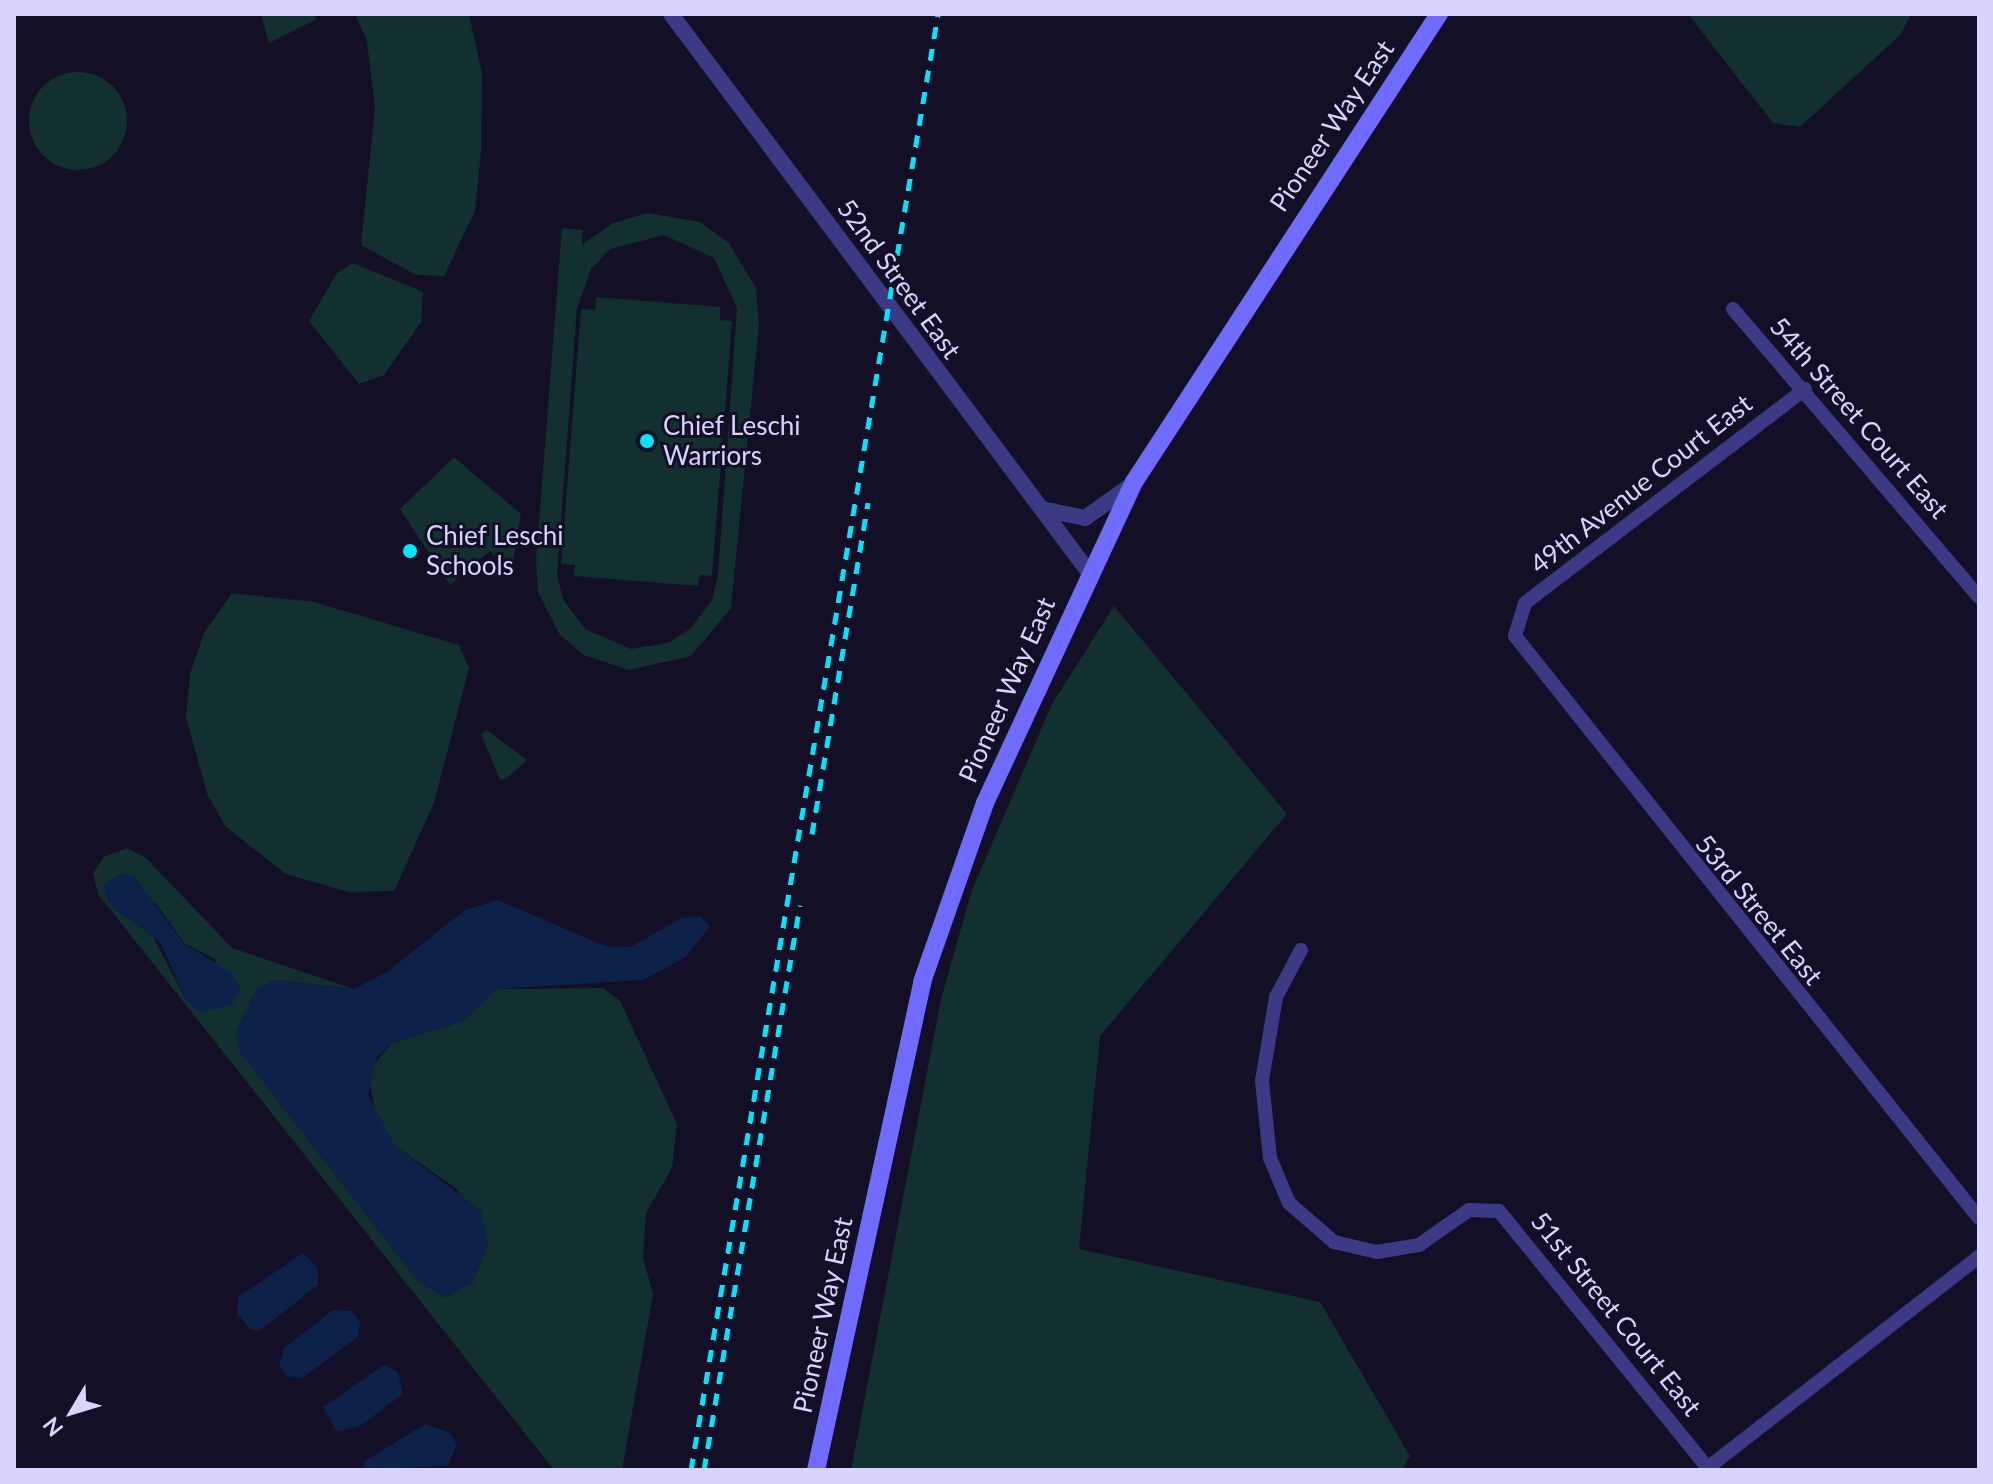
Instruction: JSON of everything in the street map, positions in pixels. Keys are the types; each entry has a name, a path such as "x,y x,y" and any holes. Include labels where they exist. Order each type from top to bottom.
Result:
{"main road":[{"name":"Pioneer Way East","path":"816,1470 940,920 1088,571 1134,482 1439,14"}],"street":[{"name":"52nd Street East","path":"671,14 1088,571"},
{"name":"54th Street Court East","path":"1733,309 1805,389 1979,597"},
{"name":"49th Avenue Court East","path":"1515,625 1525,603 1805,389"},
{"path":"1037,506 1065,520 1085,518 1134,482"},
{"name":"53rd Street East","path":"1515,625 1519,646 1574,717 1979,1218"},
{"name":"51st Street Court East","path":"1301,950 1276,997 1262,1081 1270,1158 1289,1203 1334,1242 1377,1252 1419,1245 1469,1210 1499,1211 1707,1469"},
{"path":"1707,1469 1979,1257"}],"green space":[{"path":"261,14 313,14 317,19 269,43"},
{"path":"355,14 469,14 482,74 481,151 475,211 444,276 416,275 361,245 375,108 367,41"},
{"path":"1688,14 1911,15 1900,35 1800,127 1773,123"},
{"path":"78,72 97,76 112,87 123,102 127,121 123,140 112,155 97,166 78,170 59,166 44,155 33,140 29,121 33,102 44,87 59,76"},
{"path":"648,213 700,222 729,243 756,288 759,324 731,608 691,656 629,670 584,655 560,635 538,592 536,560 562,228 583,230 582,245 613,223","holes":["664,235 714,258 737,308 718,575 712,600 690,629 668,643 631,649 585,629 563,599 557,575 577,308 591,269 610,249"]},
{"path":"353,263 423,292 421,322 384,375 359,384 309,321 337,273"},
{"name":"Chief Leschi Warriors","path":"596,297 720,307 720,320 732,321 712,576 700,575 698,586 574,576 575,565 561,564 581,309 595,310"},
{"path":"454,457 521,514 511,572 490,551 450,585 400,509"},
{"path":"232,593 314,602 459,645 469,668 434,803 394,891 349,892 286,874 226,827 208,796 186,718 190,674 204,633"},
{"path":"1114,606 1287,814 1100,1036 1079,1249 1320,1302 1410,1456 1402,1470 851,1470 941,999 972,890 1052,704"},
{"path":"487,730 527,760 507,778 500,780 481,734"},
{"path":"127,848 146,858 232,948 354,989 275,980 271,1092 417,1280 445,1298 473,1282 488,1243 457,1189 395,1146 376,1118 368,1071 392,1043 463,1021 497,989 603,988 620,1001 677,1124 672,1168 646,1213 643,1258 653,1294 622,1470 554,1470 98,894 93,873 104,857","holes":["154,901 184,943 216,960 201,1012 186,1000 149,929"]}],"water":[{"path":"121,873 135,877 183,943 233,974 241,990 232,1004 201,1012 186,1000 160,942 110,906 103,886"},
{"path":"498,900 605,946 630,947 682,918 700,917 710,926 686,957 643,980 497,989 463,1021 392,1043 377,1057 368,1095 395,1146 481,1210 488,1243 473,1282 445,1298 417,1280 239,1051 236,1031 256,989 275,980 354,989 387,972 465,910"},
{"path":"303,1253 318,1268 318,1285 259,1331 250,1329 237,1313 238,1297"},
{"path":"333,1310 351,1311 360,1321 358,1337 302,1378 286,1376 279,1366 284,1348"},
{"path":"384,1365 398,1372 403,1394 360,1426 337,1432 323,1407"},
{"path":"425,1424 450,1433 457,1445 447,1466 363,1470 365,1461"}],"railway":[{"path":"691,1470 938,14"},
{"path":"812,834 868,503"},
{"path":"704,1470 800,905"}],"place":[{"name":"Chief Leschi Warriors","path":"647,441"},
{"name":"Chief Leschi Schools","path":"410,551"}]}
